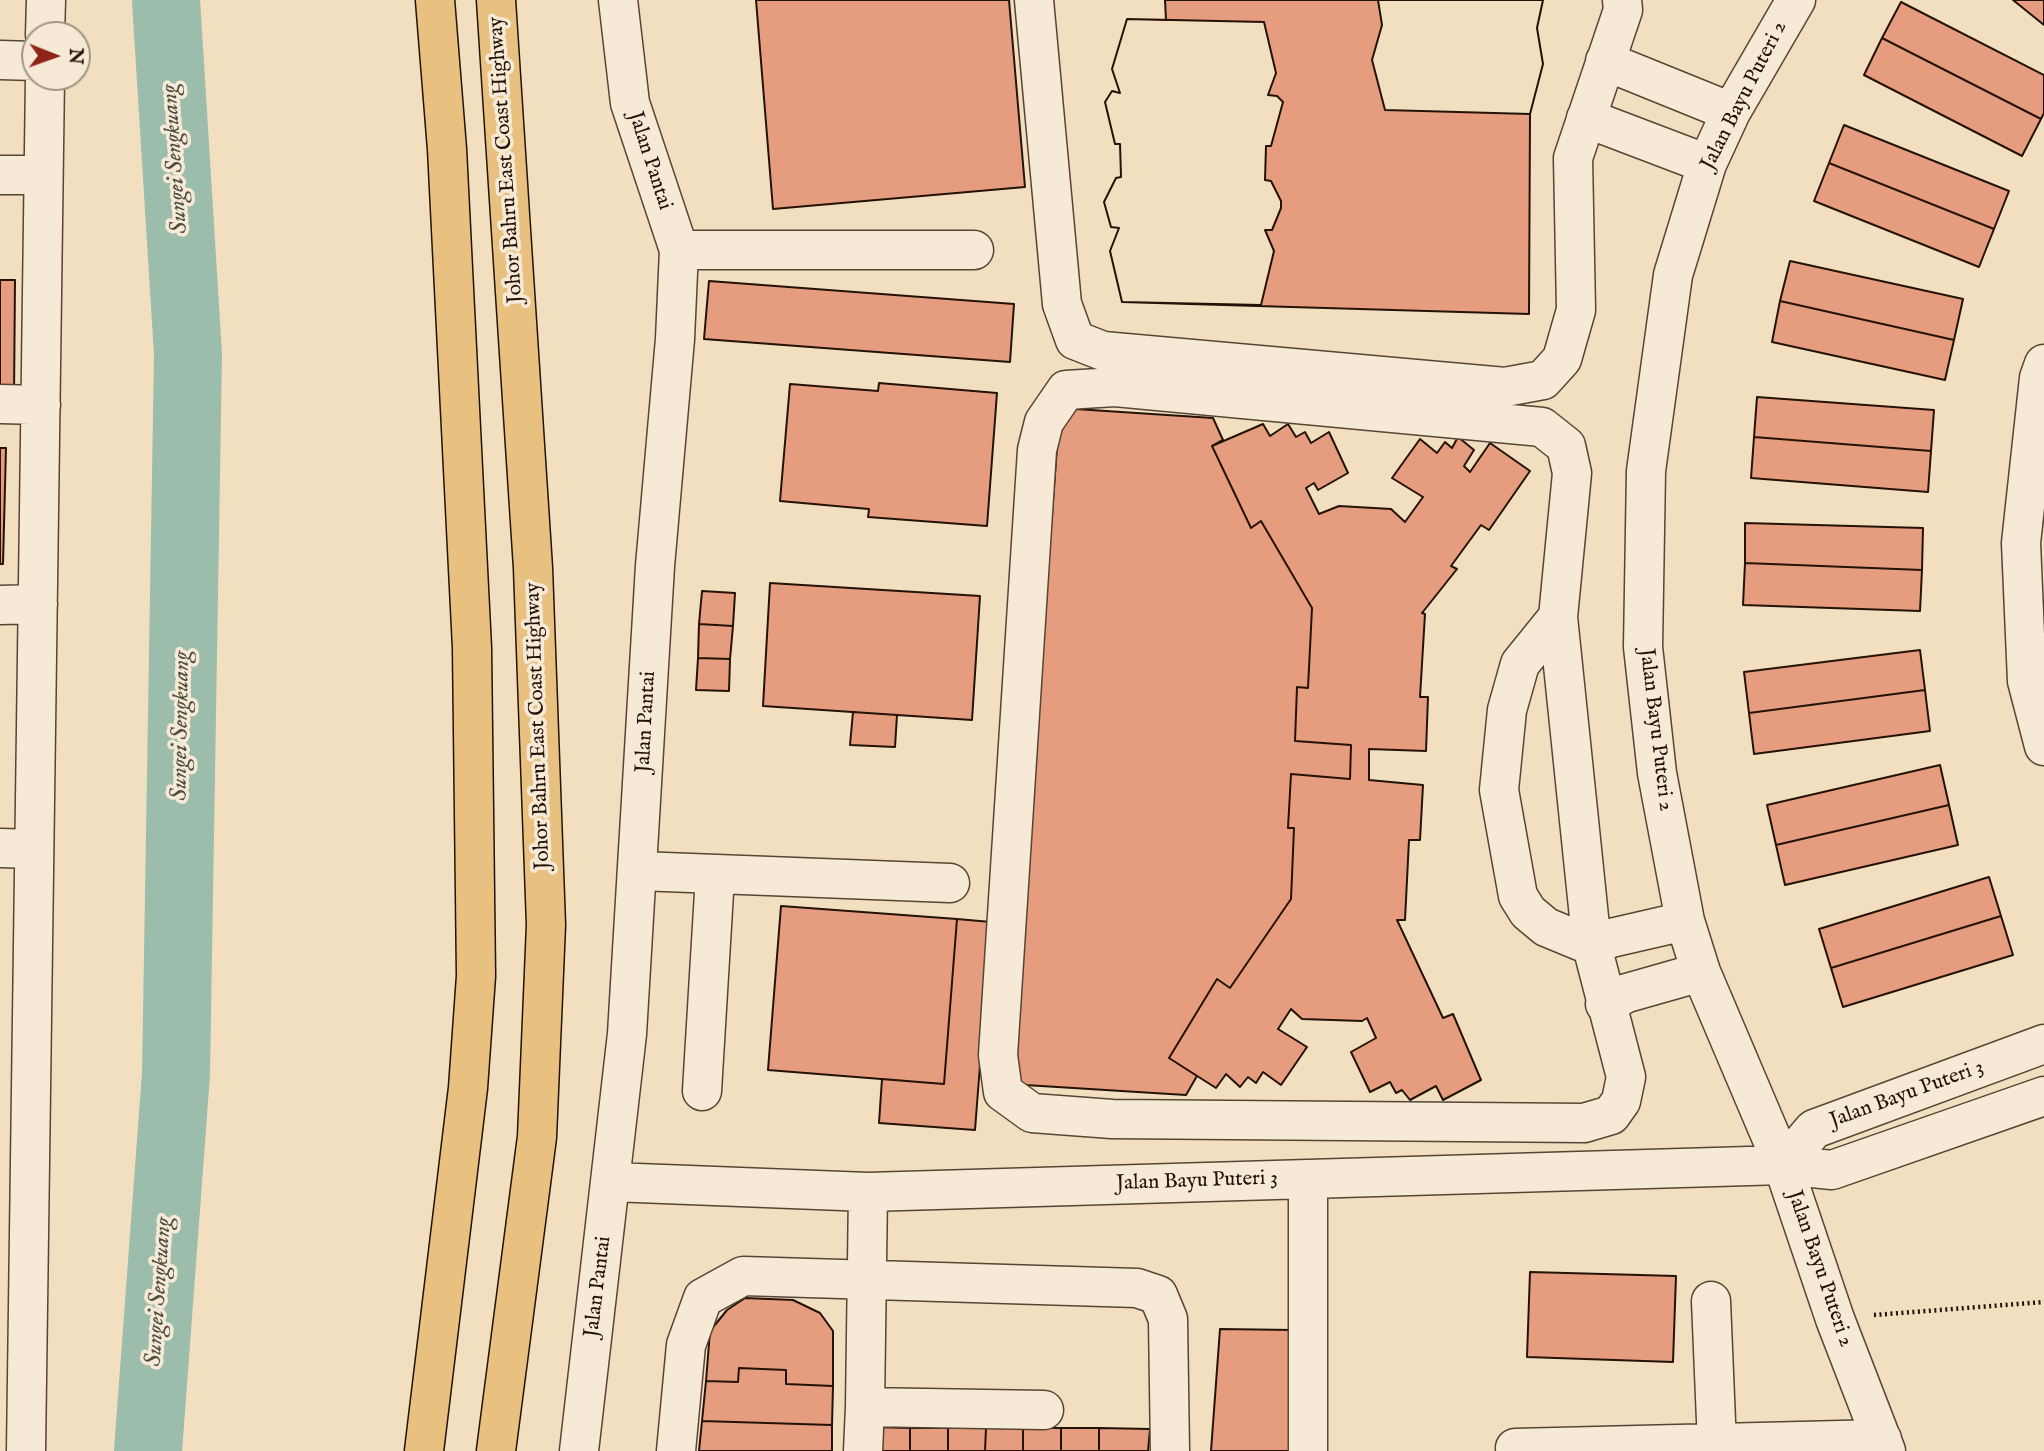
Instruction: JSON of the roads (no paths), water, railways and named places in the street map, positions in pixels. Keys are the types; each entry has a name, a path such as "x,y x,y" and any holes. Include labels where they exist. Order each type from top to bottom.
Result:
{"highway":[{"path":"424,1451 460,1156 476,976 471,648 447,149 435,0"},
{"name":"Johor Bahru East Coast Highway","path":"496,0 532,554 546,925 537,1137 496,1451"}],"street":[{"path":"45,21 46,0"},
{"name":"Jalan Pantai","path":"579,1451 612,1182 639,871 655,566 675,339 679,250 630,103 618,0"},
{"path":"1034,0 1062,304 1075,340 1102,351 1505,387 1543,380 1562,359 1576,310 1573,158 1623,10 1622,0"},
{"name":"Jalan Bayu Puteri 2","path":"1796,0 1731,112 1707,164 1673,275 1646,471 1643,647 1657,773 1685,921 1701,972 1783,1165 1835,1319 1884,1445"},
{"path":"0,60 21,61"},
{"path":"1605,61 1731,112"},
{"path":"26,1451 14,1265 17,848 38,604 45,91"},
{"path":"1586,118 1707,164"},
{"path":"0,176 44,175"},
{"path":"679,250 974,250"},
{"path":"2044,364 2039,378 2021,542 2026,681 2044,746"},
{"path":"1115,387 1542,427 1566,446 1572,473 1558,617 1592,946 1626,1077 1621,1101 1611,1115 1584,1123 1112,1119 1032,1113 1003,1092 998,1055 1037,450 1044,422 1066,390 1115,387"},
{"path":"0,404 41,405"},
{"path":"0,605 38,604"},
{"path":"1558,617 1520,664 1507,710 1499,790 1518,896 1528,912 1546,927 1592,946 1611,938 1685,921"},
{"path":"639,871 950,883"},
{"path":"702,1091 715,876"},
{"path":"1605,1004 1627,993 1701,972"},
{"name":"Jalan Bayu Puteri 3","path":"1783,1165 1814,1129 2044,1044"},
{"name":"Jalan Bayu Puteri 3","path":"612,1182 869,1192 1783,1165 1832,1170 2044,1096"},
{"path":"1308,1179 1308,1451"},
{"path":"863,1451 869,1192"},
{"path":"676,1451 686,1345 703,1298 743,1276 1137,1288 1158,1295 1168,1319 1170,1451"},
{"path":"1711,1301 1717,1445"},
{"path":"865,1407 1044,1410"},
{"path":"1515,1448 1884,1445"}],"waterway":[{"name":"Sungei Sengkuang","path":"148,1451 176,1074 188,354 166,0"}]}
